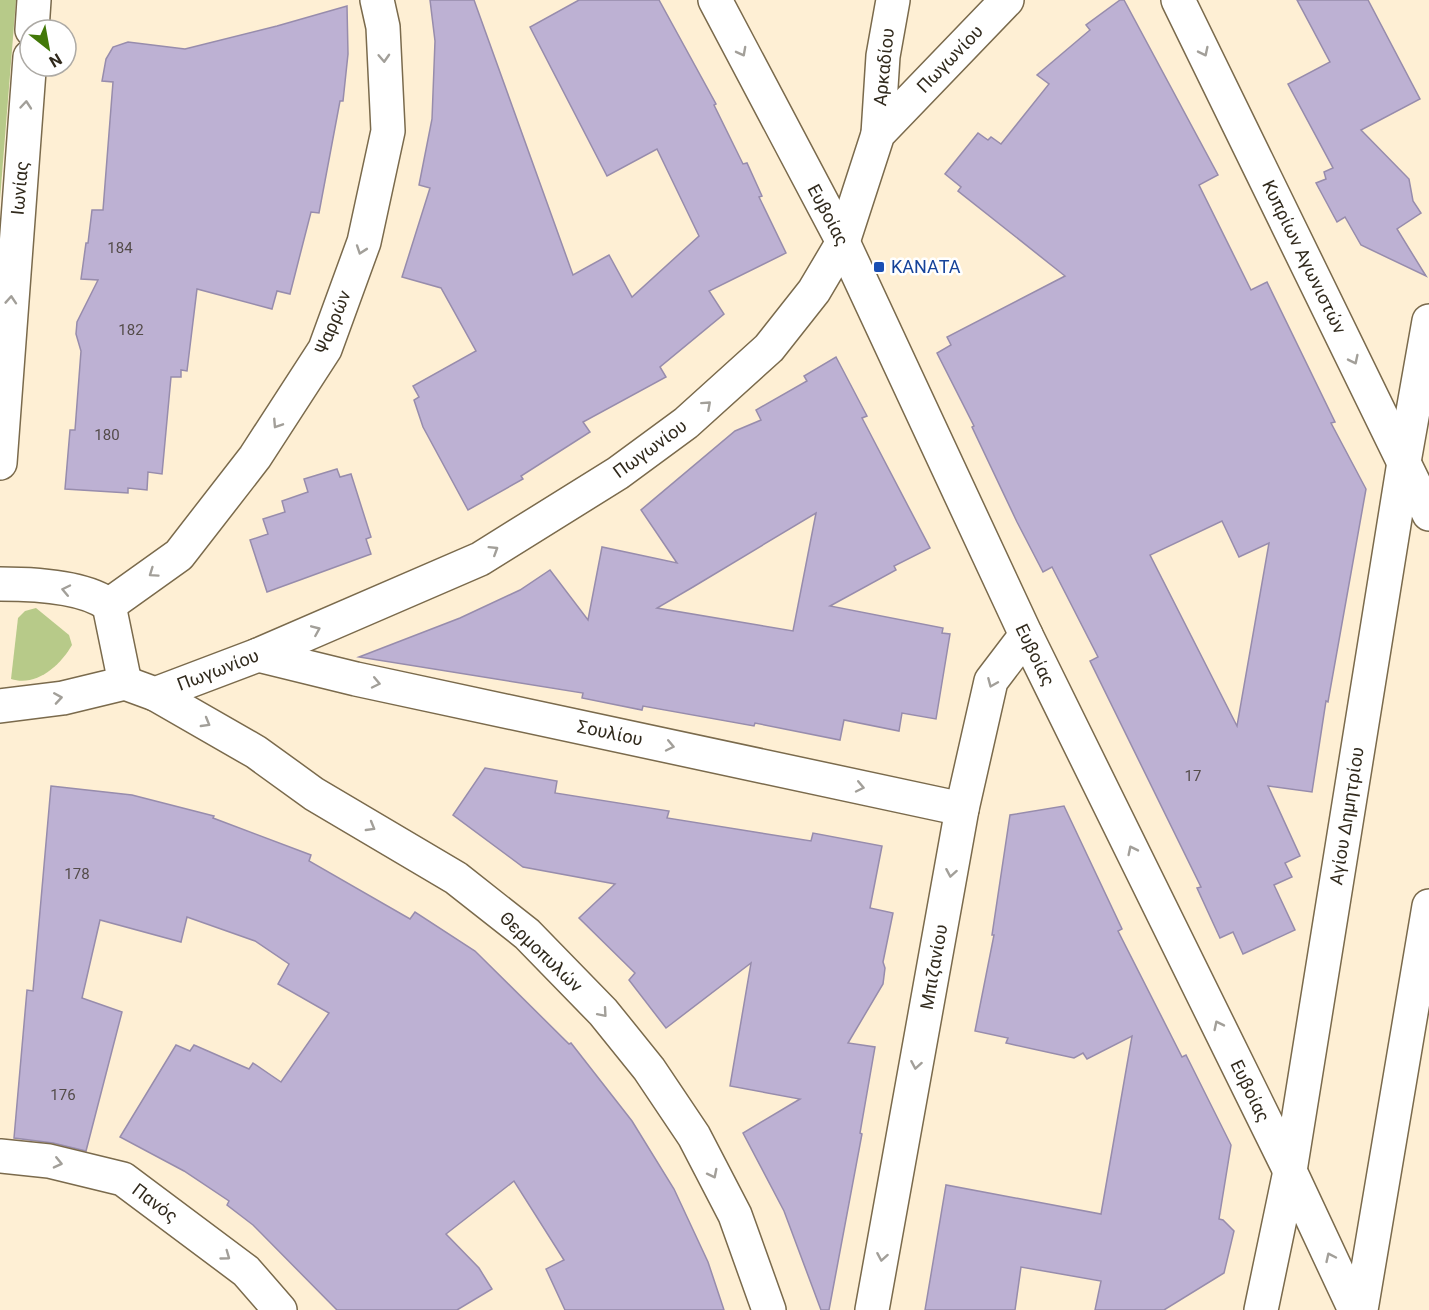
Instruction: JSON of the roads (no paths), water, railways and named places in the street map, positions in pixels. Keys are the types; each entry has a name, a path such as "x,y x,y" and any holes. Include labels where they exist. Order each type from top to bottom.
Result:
{"street":[{"path":"33,18 34,0"},
{"name":"Ψαρρών","path":"109,604 179,555 255,457 325,349 364,242 388,132 383,27 378,0"},
{"name":"Ευβοίας","path":"715,0 843,242 1026,635 1290,1171 1355,1310"},
{"name":"Αρκαδίου","path":"878,134 883,57 893,0"},
{"name":"Πωγωνίου","path":"0,706 140,689 258,654 480,559 618,473 686,423 769,348 814,291 843,242 878,134 1006,0"},
{"name":"Κυπρίων Αγωνιστών","path":"1178,0 1429,514"},
{"name":"Ιωνίας","path":"0,463 28,78"},
{"name":"Αγίου Δημητρίου","path":"1261,1310 1290,1171 1404,462 1429,321"},
{"path":"0,584 37,584 99,597 109,604 140,689"},
{"name":"Μπιζανίου","path":"872,1310 962,809 991,681 1026,635"},
{"name":"Σουλίου","path":"258,654 356,679 962,809"},
{"name":"Θερμοπυλών","path":"140,689 256,752 314,794 456,878 527,934 603,1012 649,1069 694,1136 735,1215 769,1310"},
{"path":"1361,1310 1429,906"},
{"name":"Πανός","path":"0,1156 49,1161 123,1179 246,1270 280,1310"}],"place":[{"name":"ΚΑΝΑΤΑ","path":"879,267"}]}
